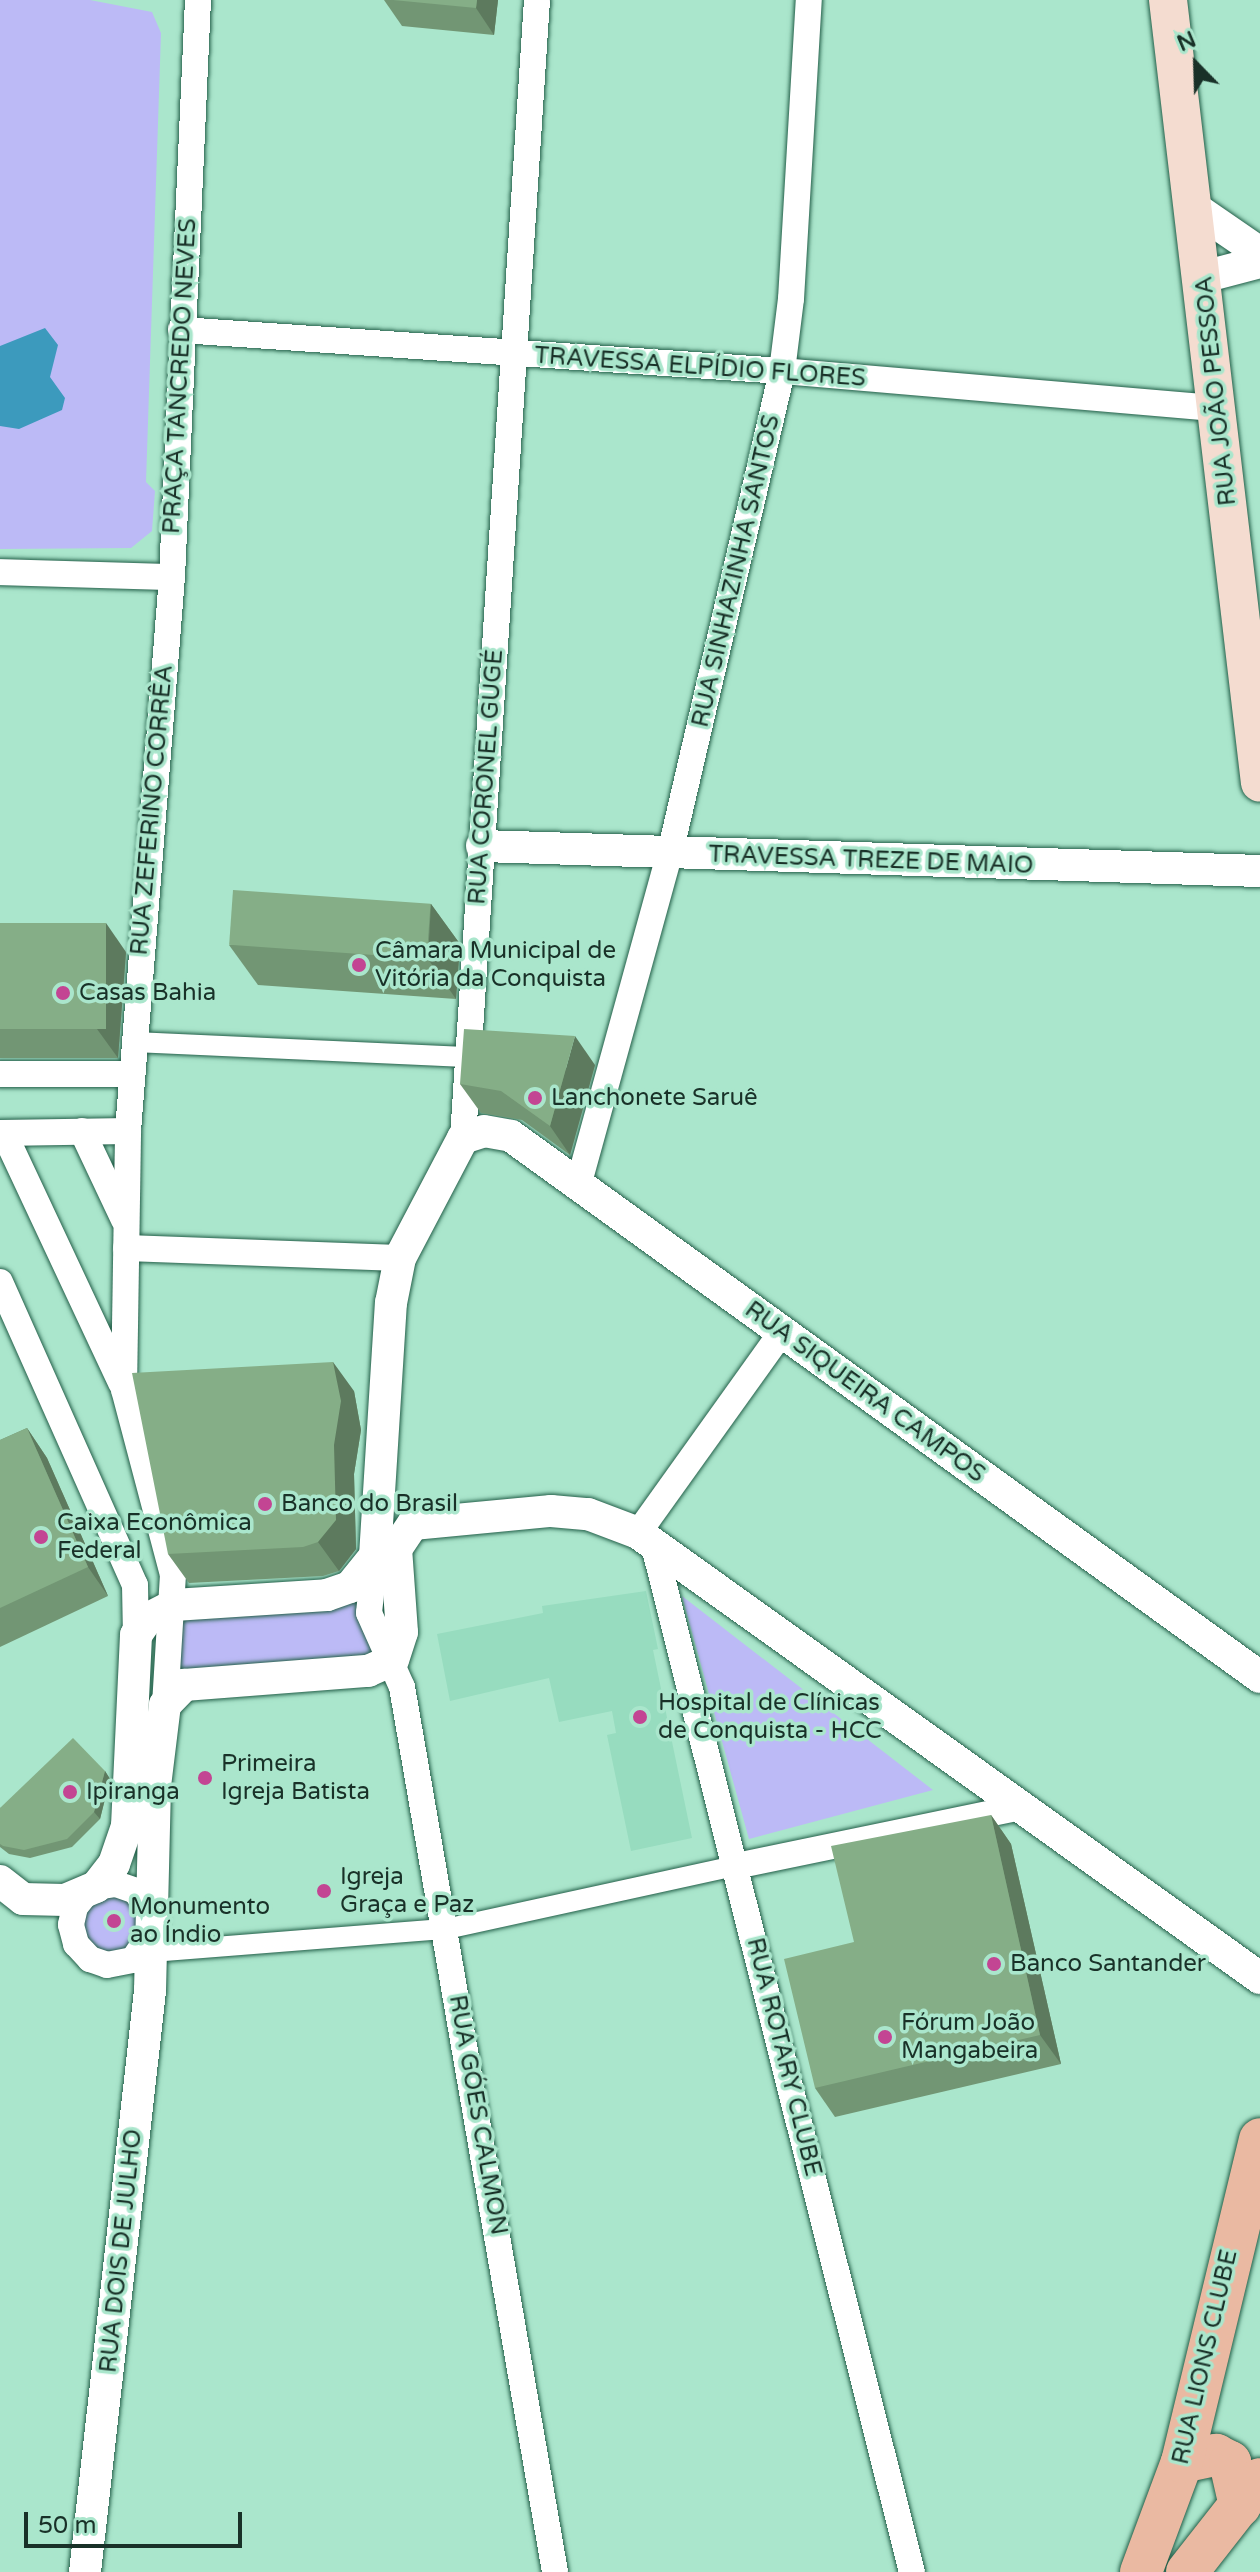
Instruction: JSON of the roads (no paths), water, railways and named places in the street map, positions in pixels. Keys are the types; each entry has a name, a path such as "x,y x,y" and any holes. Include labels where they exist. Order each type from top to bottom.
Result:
{"main road":[{"name":"RUA JOÃO PESSOA","path":"1168,0 1196,209 1260,783"},
{"name":"RUA LIONS CLUBE","path":"1141,2572 1182,2462 1260,2139"},
{"path":"1182,2462 1216,2455 1230,2462 1250,2492 1187,2572"}],"street":[{"name":"RUA CORONEL GUGÉ","path":"366,1568 381,1480 391,1303 400,1258 433,1187 463,1138 537,0"},
{"name":"RUA SINHAZINHA SANTOS","path":"578,1186 670,853 782,371 791,299 809,0"},
{"name":"PRAÇA TANCREDO NEVES","path":"172,577 197,2"},
{"path":"1196,209 1260,253"},
{"path":"1203,277 1260,262"},
{"name":"TRAVESSA ELPÍDIO FLORES","path":"181,330 514,356 782,371 1218,408"},
{"path":"0,572 172,577"},
{"name":"RUA ZEFERINO CORRÊA","path":"124,1390 131,1074 172,577"},
{"name":"TRAVESSA TREZE DE MAIO","path":"482,846 1260,871"},
{"path":"133,1042 467,1057"},
{"path":"0,1074 131,1074"},
{"name":"RUA SIQUEIRA CAMPOS","path":"463,1138 497,1130 511,1136 1260,1677"},
{"path":"82,1131 127,1238 400,1258"},
{"path":"128,1131 2,1133 124,1390 173,1575 174,1695 356,1672 393,1660 402,1632 396,1549 403,1532 434,1519"},
{"path":"0,1282 135,1585 136,1635 127,1826 114,1864 82,1893 71,1925 76,1944 90,1959 107,1965 133,1960 153,1933"},
{"path":"646,1538 781,1333"},
{"path":"381,1480 392,1508 434,1519 588,1514 646,1538 1260,1978"},
{"name":"RUA ROTARY CLUBE","path":"646,1538 736,1866 912,2572"},
{"path":"136,1635 147,1619 174,1605 327,1595 366,1568"},
{"name":"RUA GÓES CALMON","path":"366,1568 369,1613 377,1639 393,1660 446,1929 555,2572"},
{"name":"RUA DOIS DE JULHO","path":"85,2572 153,1933 155,1786 174,1695"},
{"path":"153,1933 446,1929 1022,1807"},
{"path":"0,1881 23,1899 82,1893 116,1884 136,1891 153,1933"}],"place":[{"name":"Câmara Municipal de Vitória da Conquista","path":"359,965"},
{"name":"Casas Bahia","path":"63,993"},
{"name":"Lanchonete Saruê","path":"535,1098"},
{"name":"Banco do Brasil","path":"265,1504"},
{"name":"Caixa Econômica Federal","path":"41,1537"},
{"name":"Hospital de Clínicas de Conquista - HCC","path":"640,1717"},
{"name":"Primeira Igreja Batista","path":"205,1778"},
{"name":"Ipiranga","path":"70,1792"},
{"name":"Igreja Graça e Paz","path":"324,1891"},
{"name":"Monumento ao Índio","path":"114,1921"},
{"name":"Banco Santander","path":"994,1964"},
{"name":"Fórum João Mangabeira","path":"885,2037"}]}
